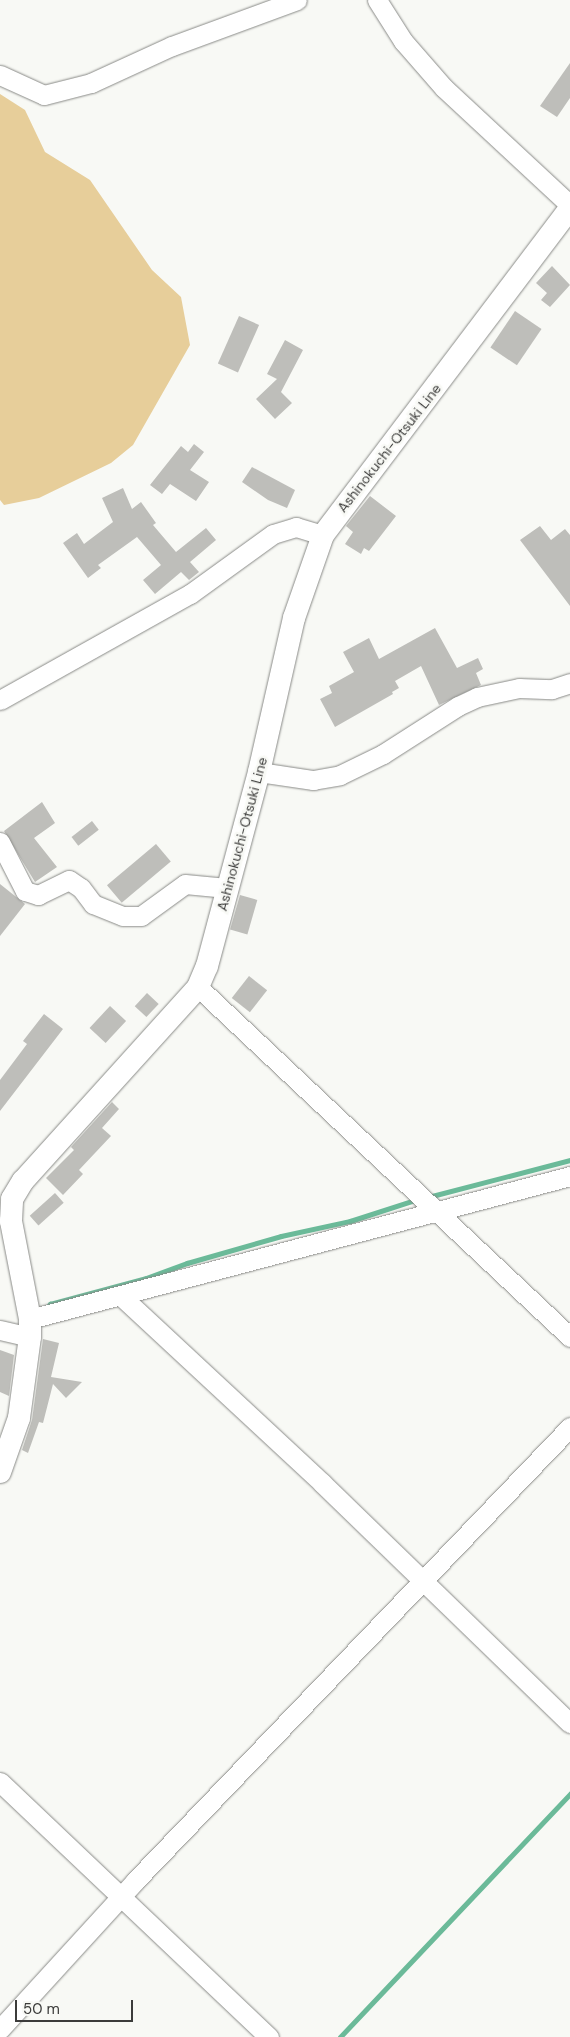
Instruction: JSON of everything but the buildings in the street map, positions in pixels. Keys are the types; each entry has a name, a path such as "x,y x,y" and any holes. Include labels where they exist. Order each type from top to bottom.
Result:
{"main road":[{"name":"Ashinokuchi-Otsuki Line","path":"0,1472 20,1418 30,1328 6,1194 23,1181 198,987 207,966 259,772 294,618 323,535 570,206"}],"street":[{"path":"0,75 44,95 91,83 172,46 297,0"},
{"path":"377,0 403,41 444,88 570,206"},
{"path":"0,700 190,594 272,534 296,527 323,535"},
{"path":"259,772 313,780 340,775 383,754 458,706 477,698 519,688 552,689 570,683"},
{"path":"0,842 25,891 38,895 69,880 81,888 93,904 123,916 141,916 185,884 227,888"},
{"path":"198,987 570,1337"},
{"path":"0,1330 30,1328 121,1296 434,1209 570,1176"},
{"path":"121,1296 422,1580 570,1723"},
{"path":"0,2029 122,1897 422,1580 570,1427"},
{"path":"0,1782 269,2037"}],"shaded area":[{"path":"0,94 25,110 45,152 90,180 152,270 181,297 190,345 133,445 111,463 39,498 4,505 0,500"}],"waterway":[{"path":"428,1197 570,1160"},
{"path":"46,1308 50,1304 146,1278 187,1263 281,1236 350,1221 418,1199"},
{"path":"340,2037 570,1794"}]}
